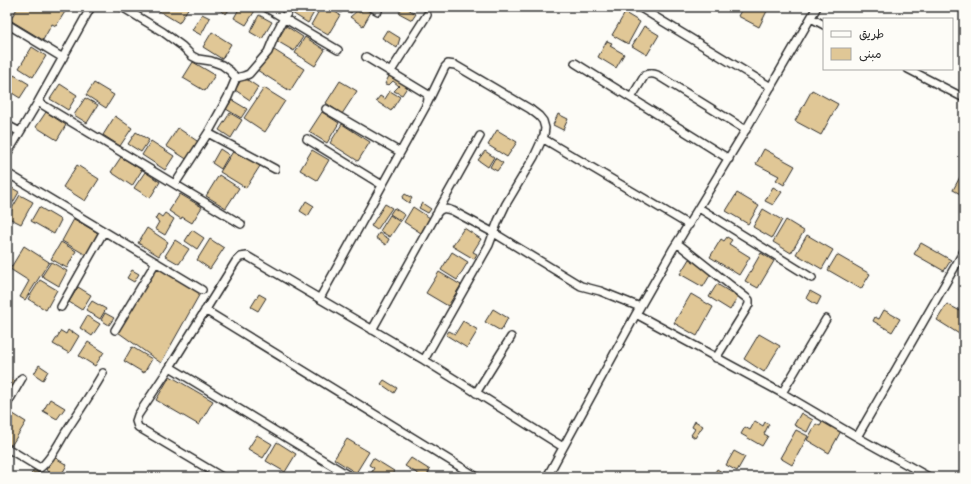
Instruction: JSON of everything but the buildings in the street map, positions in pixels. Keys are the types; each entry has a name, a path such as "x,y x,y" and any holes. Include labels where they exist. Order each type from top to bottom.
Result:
{"street":[{"path":"7,154 91,7"},
{"path":"122,7 163,32 182,46 192,56 222,65 236,78"},
{"path":"266,7 338,50"},
{"path":"236,78 248,74 268,52 275,35 291,7"},
{"path":"371,7 378,11"},
{"path":"639,7 771,87"},
{"path":"547,477 640,307 677,243 729,159 817,7"},
{"path":"391,71 427,15"},
{"path":"811,18 823,24"},
{"path":"7,24 63,58"},
{"path":"366,56 427,94 427,104"},
{"path":"575,63 729,159"},
{"path":"320,298 448,64 455,65 530,109 543,121 545,128 534,157 506,204 498,220 489,245 424,360"},
{"path":"910,70 964,98"},
{"path":"631,98 645,75 653,73 746,130"},
{"path":"175,184 208,133 228,97 236,78"},
{"path":"38,102 241,224"},
{"path":"326,109 400,152"},
{"path":"7,125 20,132"},
{"path":"208,133 275,169"},
{"path":"372,330 480,136"},
{"path":"542,138 689,225"},
{"path":"307,139 382,185"},
{"path":"7,172 202,290"},
{"path":"438,211 442,208 447,208 454,211 494,233 580,286 600,291 640,307"},
{"path":"699,208 812,278"},
{"path":"60,307 104,231"},
{"path":"677,243 749,300 747,308 716,358"},
{"path":"857,437 964,251"},
{"path":"222,477 214,475 138,427 136,421 138,415 170,367 236,261 240,257 246,256 424,360 563,447"},
{"path":"115,330 156,262"},
{"path":"205,310 477,477"},
{"path":"636,314 782,393 929,477"},
{"path":"782,393 826,319"},
{"path":"476,393 511,336"},
{"path":"170,367 351,477"},
{"path":"7,448 40,468 54,451 103,373"},
{"path":"7,404 22,378"}]}
